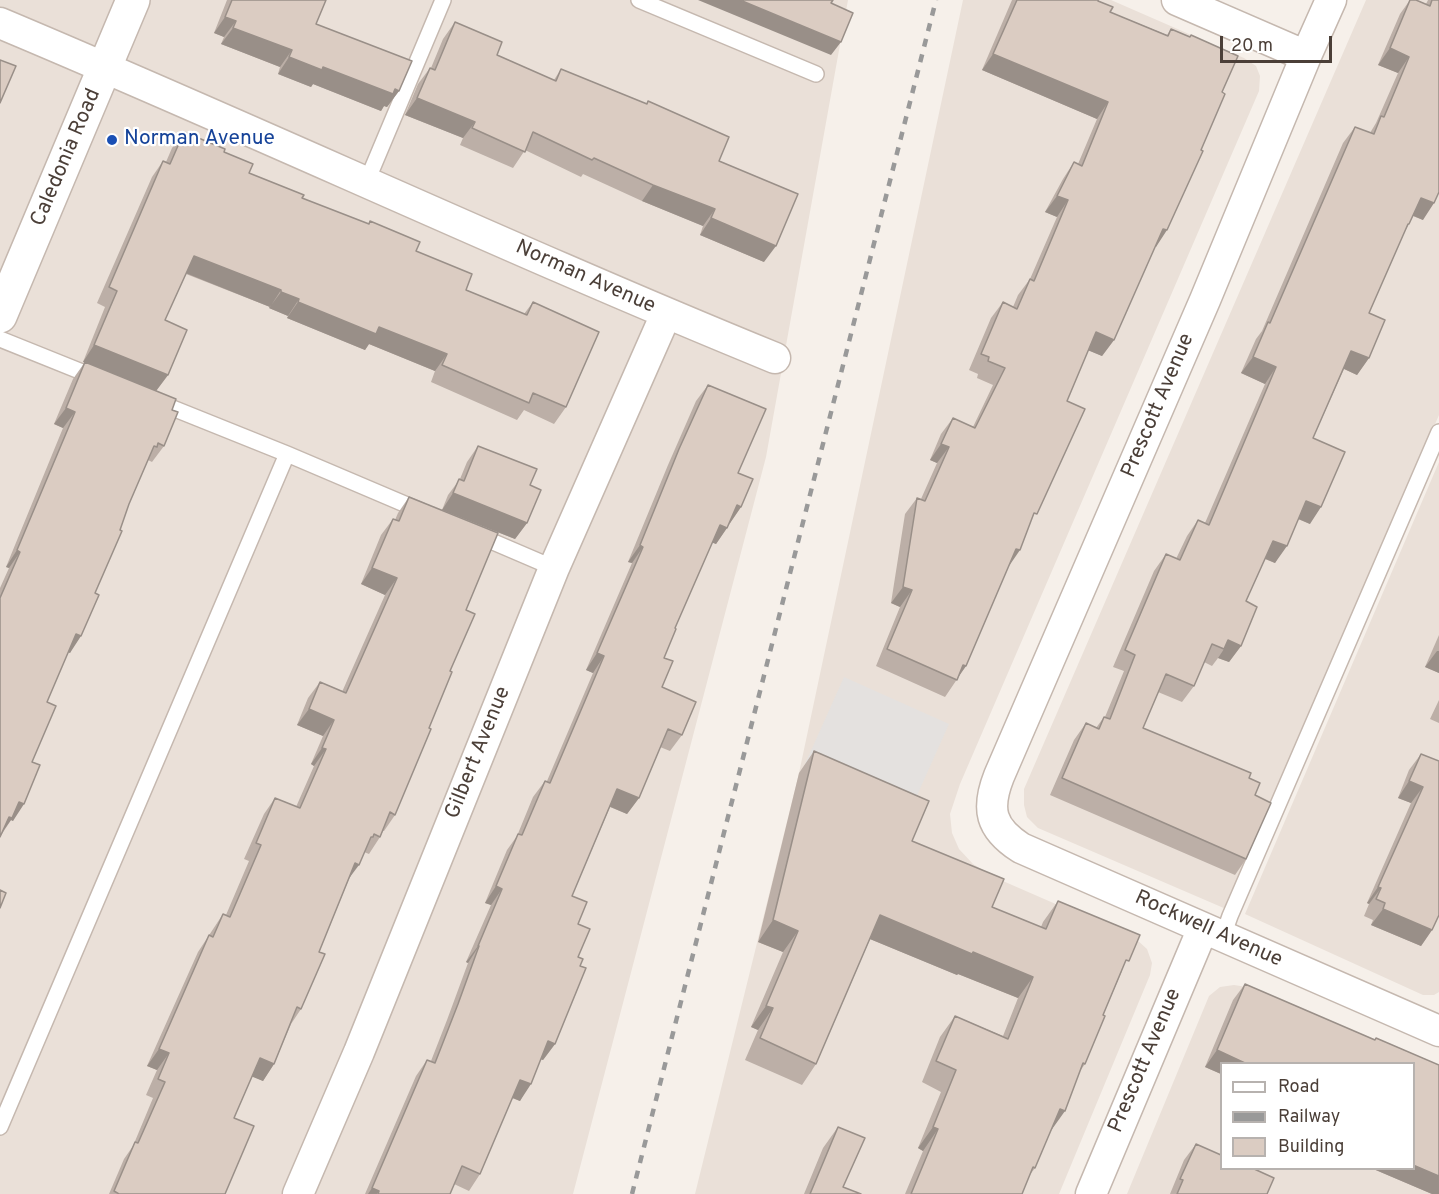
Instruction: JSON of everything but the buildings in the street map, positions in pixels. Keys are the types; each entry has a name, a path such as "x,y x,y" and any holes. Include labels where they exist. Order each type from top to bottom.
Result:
{"street":[{"name":"Caledonia Road","path":"0,316 134,0"},
{"path":"1177,0 1306,56"},
{"name":"Prescott Avenue","path":"993,812 992,794 999,776 1205,300 1331,0"},
{"name":"Norman Avenue","path":"0,23 367,181 666,314 775,358"},
{"name":"Gilbert Avenue","path":"298,1194 363,1041 554,568 666,314"},
{"name":"Rockwell Avenue","path":"993,812 996,824 1007,839 1021,848 1439,1031"},
{"name":"Prescott Avenue","path":"1090,1194 1213,932"}],"lane":[{"path":"367,181 443,0"},
{"path":"639,0 816,75"},
{"path":"0,339 112,384"},
{"path":"145,397 438,518"},
{"path":"1213,932 1235,905 1439,432"},
{"path":"0,1127 287,454"},
{"path":"460,528 554,568"}],"shaded area":[{"path":"0,0 848,0 766,457 573,1194 0,1194"},
{"path":"963,0 1111,0 1244,58 1256,66 1260,76 1259,91 960,784 950,814 952,833 959,849 973,864 996,878 1136,939 1147,949 1152,963 1150,975 1059,1194 695,1194 799,773"},
{"path":"1366,0 1439,0 1439,415 1226,909 1038,828 1027,817 1024,789"},
{"path":"1439,462 1439,992 1434,995 1423,995 1245,914"},
{"path":"844,677 949,724 910,811 805,764"},
{"path":"1234,985 1247,987 1439,1068 1439,1194 1127,1194 1209,996 1220,987"}],"railway":[{"path":"632,1194 936,0"}],"place":[{"name":"Norman Avenue","path":"112,140"}]}
